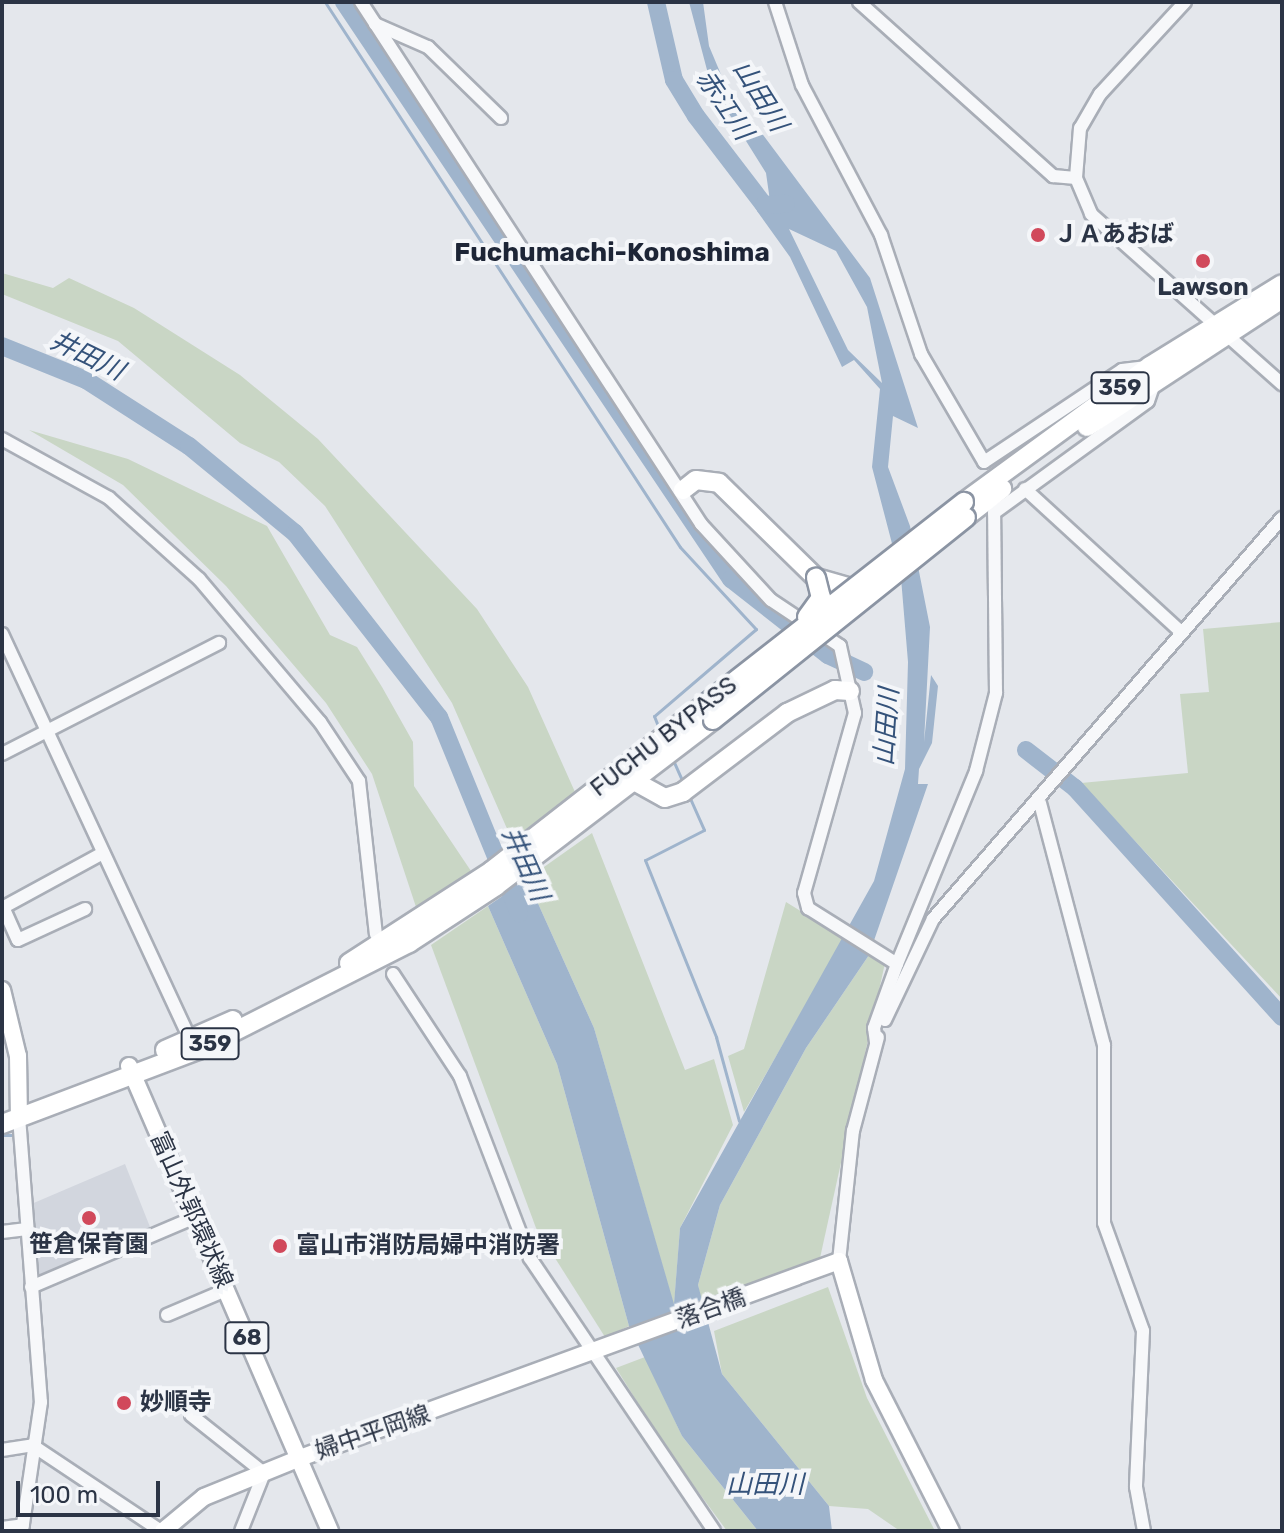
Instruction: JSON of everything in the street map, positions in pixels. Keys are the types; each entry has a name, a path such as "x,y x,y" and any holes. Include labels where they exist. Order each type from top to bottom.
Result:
{"highway":[{"name":"FUCHU BYPASS","path":"130,1071 190,1039 301,990 407,936 854,589 1282,284"},
{"name":"FUCHU BYPASS","path":"1216,331 1282,299"},
{"path":"683,490 696,480 719,483 816,578 854,589"},
{"name":"FUCHU BYPASS","path":"10,1116 306,1001 634,781 713,720 965,510"},
{"path":"759,662 818,607 816,578"},
{"path":"634,781 665,798 683,792 787,713 849,685"},
{"path":"683,792 660,788 658,773 713,720"}],"main road":[{"path":"2,990 18,1056 10,1116"},
{"name":"富山外郭環状線","path":"130,1071 330,1531"},
{"name":"落合橋","path":"593,1352 834,1263"},
{"path":"834,1263 874,1380 951,1531"},
{"name":"婦中平岡線","path":"162,1531 204,1497 300,1458 593,1352"}],"street":[{"path":"361,2 735,564 771,600 840,646 849,685 851,734 807,878 808,908 895,962"},
{"path":"775,2 802,85 881,235 921,354 984,462 1122,370 1153,374 1148,401 994,513 999,549 989,722 895,962 874,1028 876,1042"},
{"path":"859,2 1053,176 1076,178"},
{"path":"1185,2 1100,94 1080,128 1076,178 1091,214 1216,331 1282,384"},
{"path":"375,24 428,47 501,118"},
{"path":"2,439 109,498 199,579 320,722 359,781 376,934"},
{"path":"1025,489 1180,631"},
{"path":"834,1263 853,1131 876,1042 933,919 1052,790 1180,631 1282,518"},
{"path":"2,634 190,1039"},
{"path":"2,754 219,643"},
{"path":"1040,803 1104,1045 1104,1223 1143,1331 1136,1487 1144,1531"},
{"path":"85,909 18,940 2,908 103,853"},
{"path":"393,974 460,1076 530,1258 714,1531"},
{"path":"2,1528 23,1528 32,1445 41,1402 25,1229 10,1116"},
{"path":"31,1287 195,1217"},
{"path":"2,1232 25,1229"},
{"path":"167,1315 226,1290"},
{"path":"191,1415 264,1473 241,1531"},
{"path":"2,1450 32,1445 162,1531"}],"shaded area":[{"name":"笹倉保育園","path":"125,1164 152,1232 38,1281 29,1205"}],"green space":[{"path":"2,273 53,288 69,278 134,308 240,375 318,439 477,609 528,687 575,792 512,840 452,703 325,506 279,462 240,443 118,341 2,294"},
{"path":"29,430 128,459 267,526 330,635 357,647 382,687 413,742 414,786 471,871 416,907 372,774 326,703 226,586 123,485"},
{"path":"1282,622 1282,999 1081,783 1188,773 1180,694 1209,692 1203,629"},
{"path":"592,833 685,1070 714,1059 733,1125 680,1228 674,1306 594,1028 527,879"},
{"path":"786,902 844,938 744,1112 728,1056 744,1049"},
{"path":"488,906 557,1064 629,1326 605,1337 536,1228 431,945"},
{"path":"869,955 885,963 820,1258 701,1302 698,1285 720,1205 806,1048"},
{"path":"828,1287 867,1398 935,1531 900,1531 868,1509 829,1506 722,1374 714,1331"},
{"path":"645,1357 682,1436 758,1531 727,1531 666,1448 616,1368"}],"water":[{"name":"山田川","path":"689,2 703,2 709,46 725,84 870,278 918,428 893,416 888,467 910,526 930,627 924,742 931,675 938,686 932,743 919,769 918,784 928,784 869,955 806,1048 720,1205 698,1285 722,1374 829,1506 832,1531 758,1531 682,1436 629,1326 557,1064 488,906 527,879 594,1028 674,1304 680,1228 874,881 905,769 908,662 901,578 872,467 880,389 854,360 842,367 790,257 757,211 770,201 766,173 711,85","holes":["789,229 836,251 867,307 882,383 848,350"]}],"waterway":[{"path":"325,2 680,547 756,629 654,716 660,731"},
{"name":"山田川","path":"344,2 731,579 828,655 864,672"},
{"name":"赤江川","path":"656,2 674,80 696,116 764,205 786,204"},
{"name":"井田川","path":"2,346 86,380 189,446 295,533 439,717 519,913"},
{"path":"1026,750 1075,788 1282,1017"},
{"path":"673,760 683,782"},
{"path":"689,796 704,830 645,860 716,1037 739,1121"},
{"path":"2,1135 12,1135"}],"place":[{"name":"ＪＡあおば","path":"1038,235"},
{"name":"Lawson","path":"1203,261"},
{"name":"笹倉保育園","path":"89,1218"},
{"name":"富山市消防局婦中消防署","path":"280,1246"},
{"name":"妙順寺","path":"124,1403"}],"district":[{"name":"Fuchumachi-Konoshima","path":"612,253"}]}
